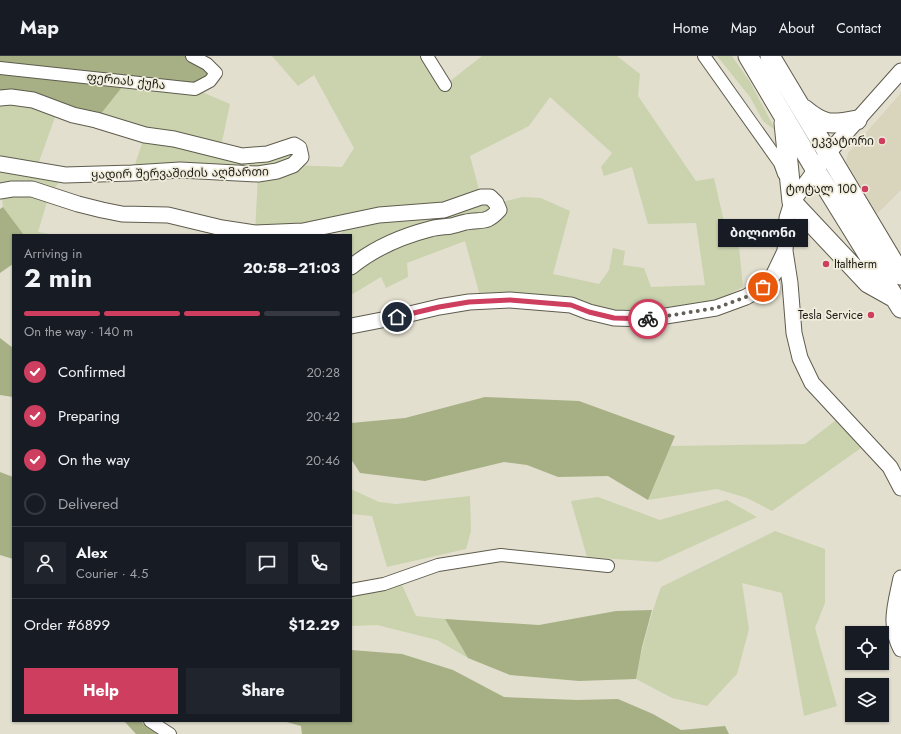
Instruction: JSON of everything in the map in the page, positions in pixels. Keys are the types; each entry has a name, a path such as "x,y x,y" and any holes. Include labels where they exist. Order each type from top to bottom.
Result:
{"main road":[{"path":"748,56 828,153 901,275"},
{"path":"770,56 815,169 898,303"},
{"path":"791,109 792,202 868,283 898,303"},
{"path":"791,109 826,123 837,124 858,120"}],"street":[{"name":"ფერიას ქუჩა","path":"0,68 195,89 210,81 216,74 207,64 192,56"},
{"path":"427,56 445,85"},
{"path":"704,56 780,163 792,202"},
{"path":"901,72 828,153 792,202 787,218 785,251 790,283 794,333 800,358 812,383 890,466 901,488"},
{"name":"ყადირ შერვაშიძის აღმართი","path":"0,98 11,97 33,100 73,116 96,120 145,135 174,139 242,156 267,154 294,145 299,148 301,157 293,165 277,171 258,174 180,170 65,175 0,164"},
{"path":"0,191 12,189 32,189 78,204 122,214 168,215 210,225 255,232 303,231 379,216 444,210 481,197 490,197 496,202 499,210 491,218 480,222 467,222 432,228 417,233 361,259 352,266"},
{"path":"352,326 469,302 510,300 571,305 589,312 614,318 646,320 716,308 746,297 763,287 774,274 785,251"},
{"path":"352,590 384,584 438,566 501,555 608,566"},
{"path":"901,578 893,616 897,641 901,649"},
{"path":"152,722 170,734"}],"shaded area":[{"path":"901,93 901,190 877,214 846,162 848,153"}],"green space":[{"path":"0,56 192,56 216,73 195,89 127,81 96,120 0,98"},
{"path":"272,56 427,56 445,85 482,56 617,56 640,74 638,96 696,181 714,178 728,239 738,237 743,287 712,303 649,315 480,296 465,241 407,263 408,277 386,288 381,277 352,294 352,234 340,234 354,221 255,233 258,174 132,173 145,135 96,120 127,81 195,89 230,104 220,151 294,145 294,165 342,167 354,148 314,75 298,86","holes":["550,97 612,153 601,167 604,176 632,167 648,224 696,223 705,285 651,287 644,268 623,265 625,251 613,248 609,270 599,284 553,274 570,211 541,198 523,197 497,203 481,197 470,156 529,126"]},
{"path":"717,56 732,56 750,82 776,131 763,121 750,97"},
{"path":"0,98 58,109 36,170 65,175 49,195 38,232 50,234 23,234 3,207 0,191"},
{"path":"3,207 23,234 12,234 12,265 0,273 0,209"},
{"path":"0,338 12,347 12,397 0,395"},
{"path":"485,397 579,401 675,436 648,500 608,476 558,477 527,465 504,462 425,481 360,473 352,461 352,423 405,418"},
{"path":"836,420 861,448 772,511 747,498 717,489 648,500 671,446 805,444"},
{"path":"0,472 12,477 12,559 0,555"},
{"path":"352,489 379,502 396,504 470,496 471,531 466,549 387,567 372,516 352,514"},
{"path":"598,497 660,520 727,500 757,517 658,562 587,557 571,501"},
{"path":"775,531 825,549 825,603 815,628 837,706 804,716 782,593 742,583 749,629 737,674 707,706 672,698 636,679 647,632 661,587"},
{"path":"402,585 416,616 445,619 468,658 437,640 377,625 352,626 352,597"},
{"path":"652,610 642,647 636,679 579,681 510,675 468,658 445,619 539,625 616,611"},
{"path":"352,650 402,654 453,670 504,697 577,700 618,699 653,714 681,730 725,726 729,734 302,734 301,726 287,722 352,722"},
{"path":"125,722 142,722 157,734 136,734"}],"way so far":[{"path":"648,319 683,312 716,308 746,297 763,287"}],"place":[{"name":"ეკვატორი","path":"882,141"},
{"name":"ტოტალ 100","path":"865,189"},
{"name":"Italtherm","path":"826,264"},
{"name":"ბილიონი","path":"763,287"},
{"name":"Tesla Service","path":"871,315"}],"route":[{"path":"397,317 439,307 469,302 510,300 571,305 589,312 614,318 648,319"}]}
